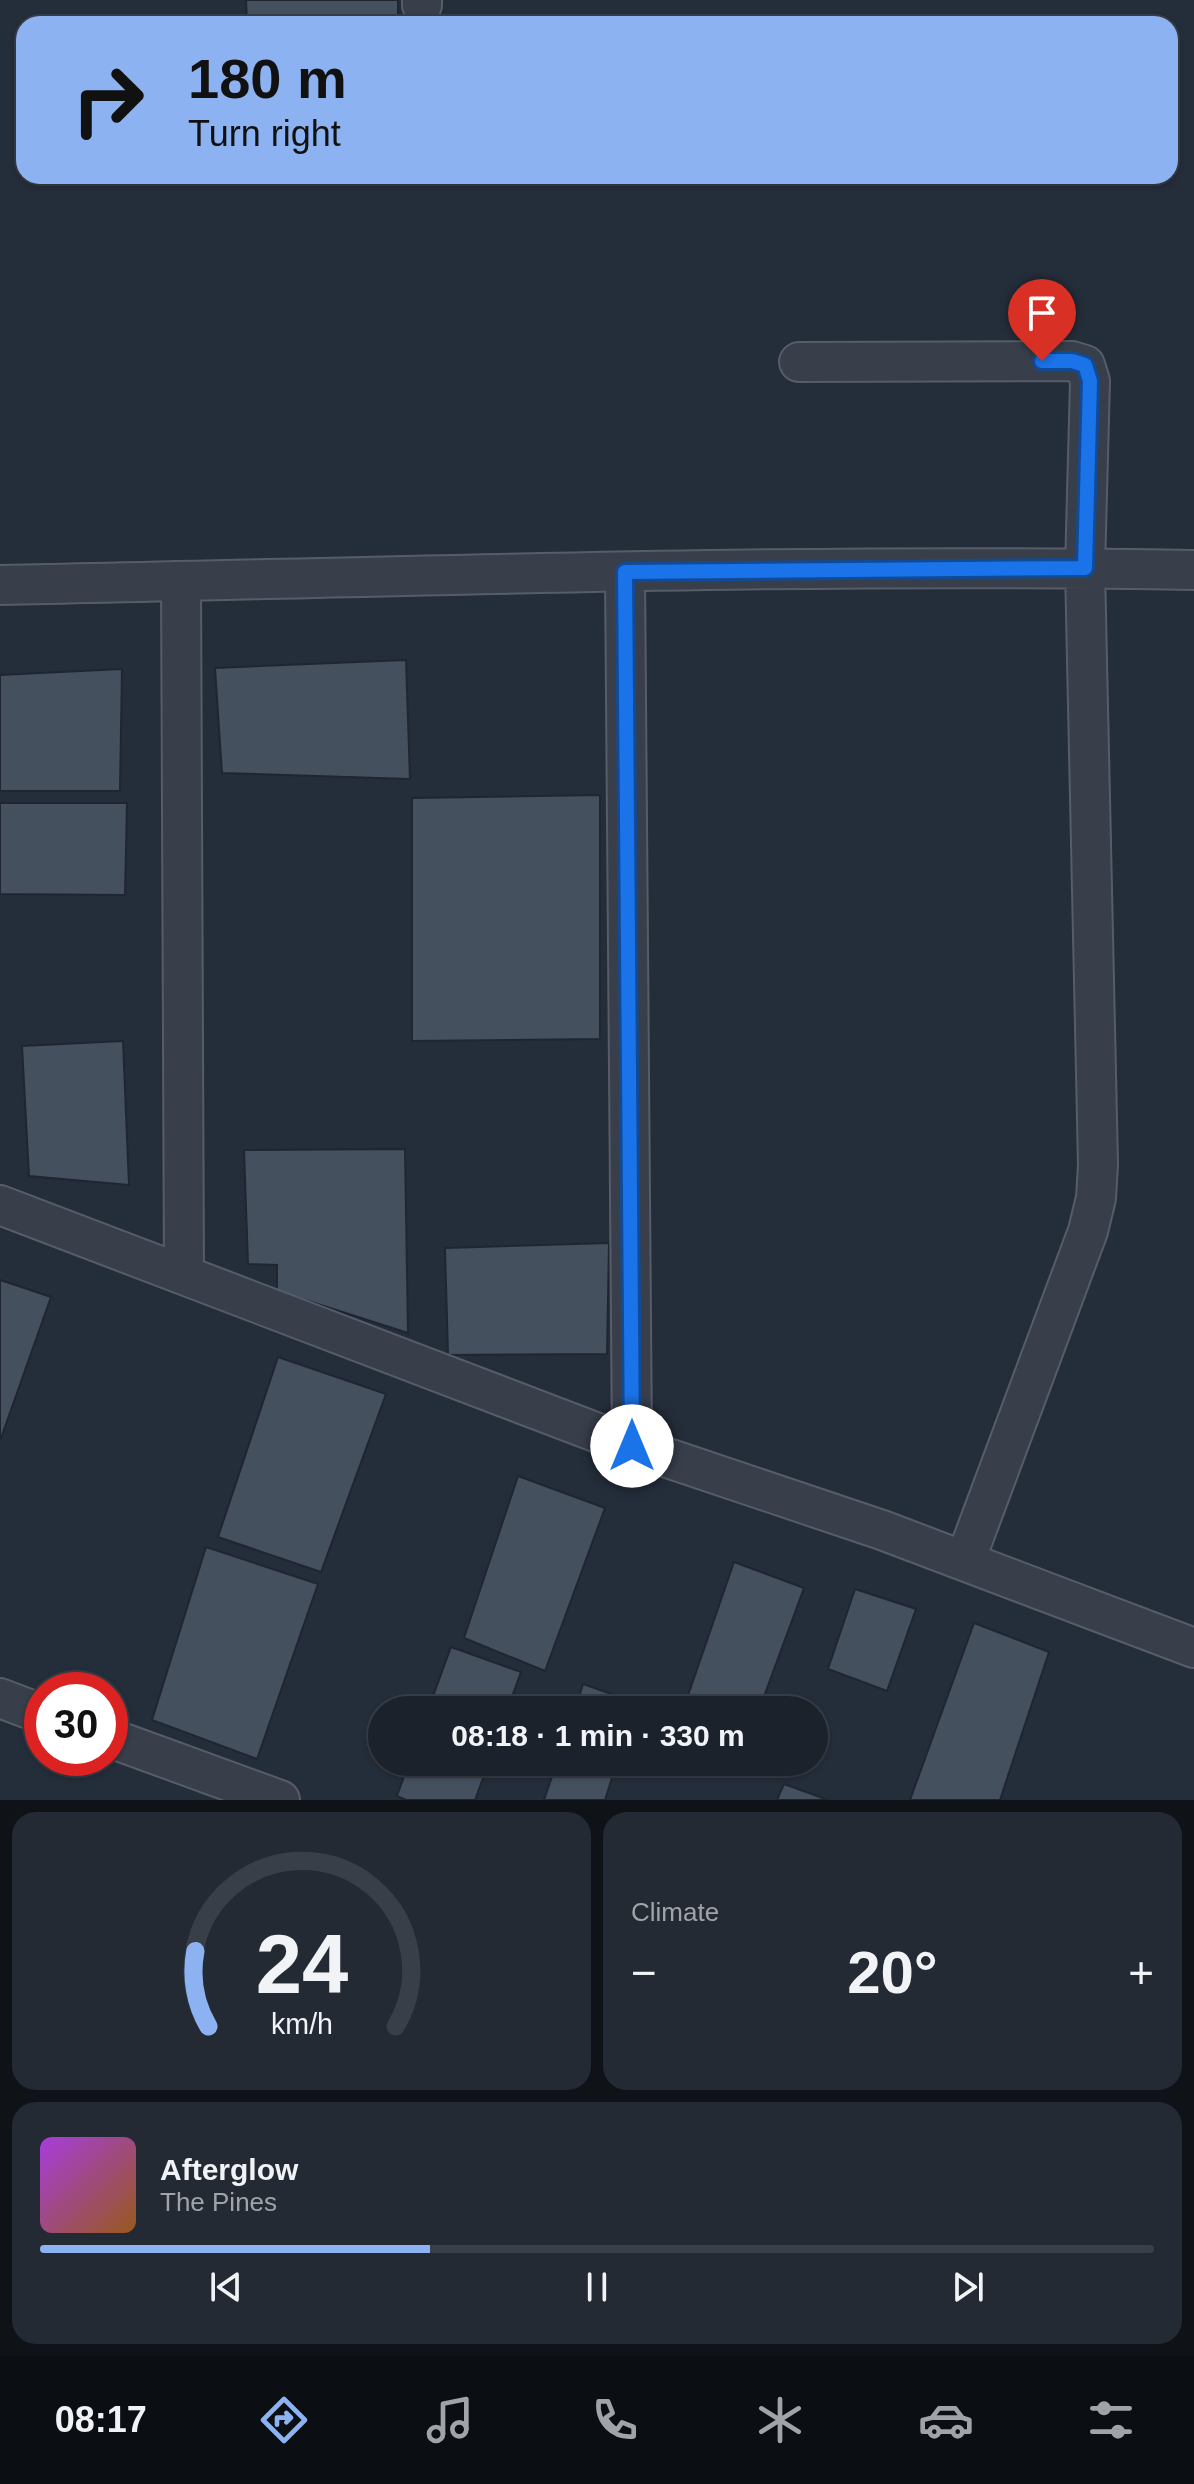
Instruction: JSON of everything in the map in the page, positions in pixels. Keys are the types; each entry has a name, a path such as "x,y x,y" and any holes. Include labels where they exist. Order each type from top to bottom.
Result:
{"street":[{"path":"799,362 1072,361 1085,365 1090,381 1085,568 1098,1165 1096,1198 1088,1231 965,1561"},
{"path":"0,585 625,572 1194,570"},
{"path":"625,572 632,1446"},
{"path":"181,581 184,1275"},
{"path":"0,1205 632,1446 965,1561 1194,1648"},
{"path":"0,1698 24,1707"},
{"path":"128,1745 280,1800"}],"building":[{"path":"246,0 398,0 398,16 247,16"},
{"path":"406,660 410,779 222,773 215,668"},
{"path":"122,669 120,791 0,791 0,675"},
{"path":"600,795 600,1039 412,1041 412,798"},
{"path":"0,803 127,803 125,895 0,894"},
{"path":"123,1041 129,1185 29,1176 22,1046"},
{"path":"405,1149 408,1333 277,1291 277,1265 248,1264 244,1150"},
{"path":"609,1243 607,1354 448,1355 445,1248"},
{"path":"0,1280 51,1297 0,1441"},
{"path":"278,1357 386,1394 321,1572 218,1537"},
{"path":"518,1476 605,1508 545,1671 464,1638"},
{"path":"206,1547 318,1584 257,1759 152,1720"},
{"path":"734,1562 804,1588 764,1696 688,1696"},
{"path":"855,1589 916,1609 887,1691 828,1669"},
{"path":"974,1623 1049,1652 1000,1800 910,1800"},
{"path":"451,1647 521,1672 512,1696 433,1696"},
{"path":"583,1684 617,1696 579,1696"},
{"path":"404,1776 484,1776 475,1800 406,1800 397,1796"},
{"path":"552,1776 613,1776 605,1800 544,1800"},
{"path":"784,1784 828,1800 777,1800"}],"route":[{"path":"632,1446 625,572 1085,568 1090,381 1085,365 1072,361 1042,361"}]}
